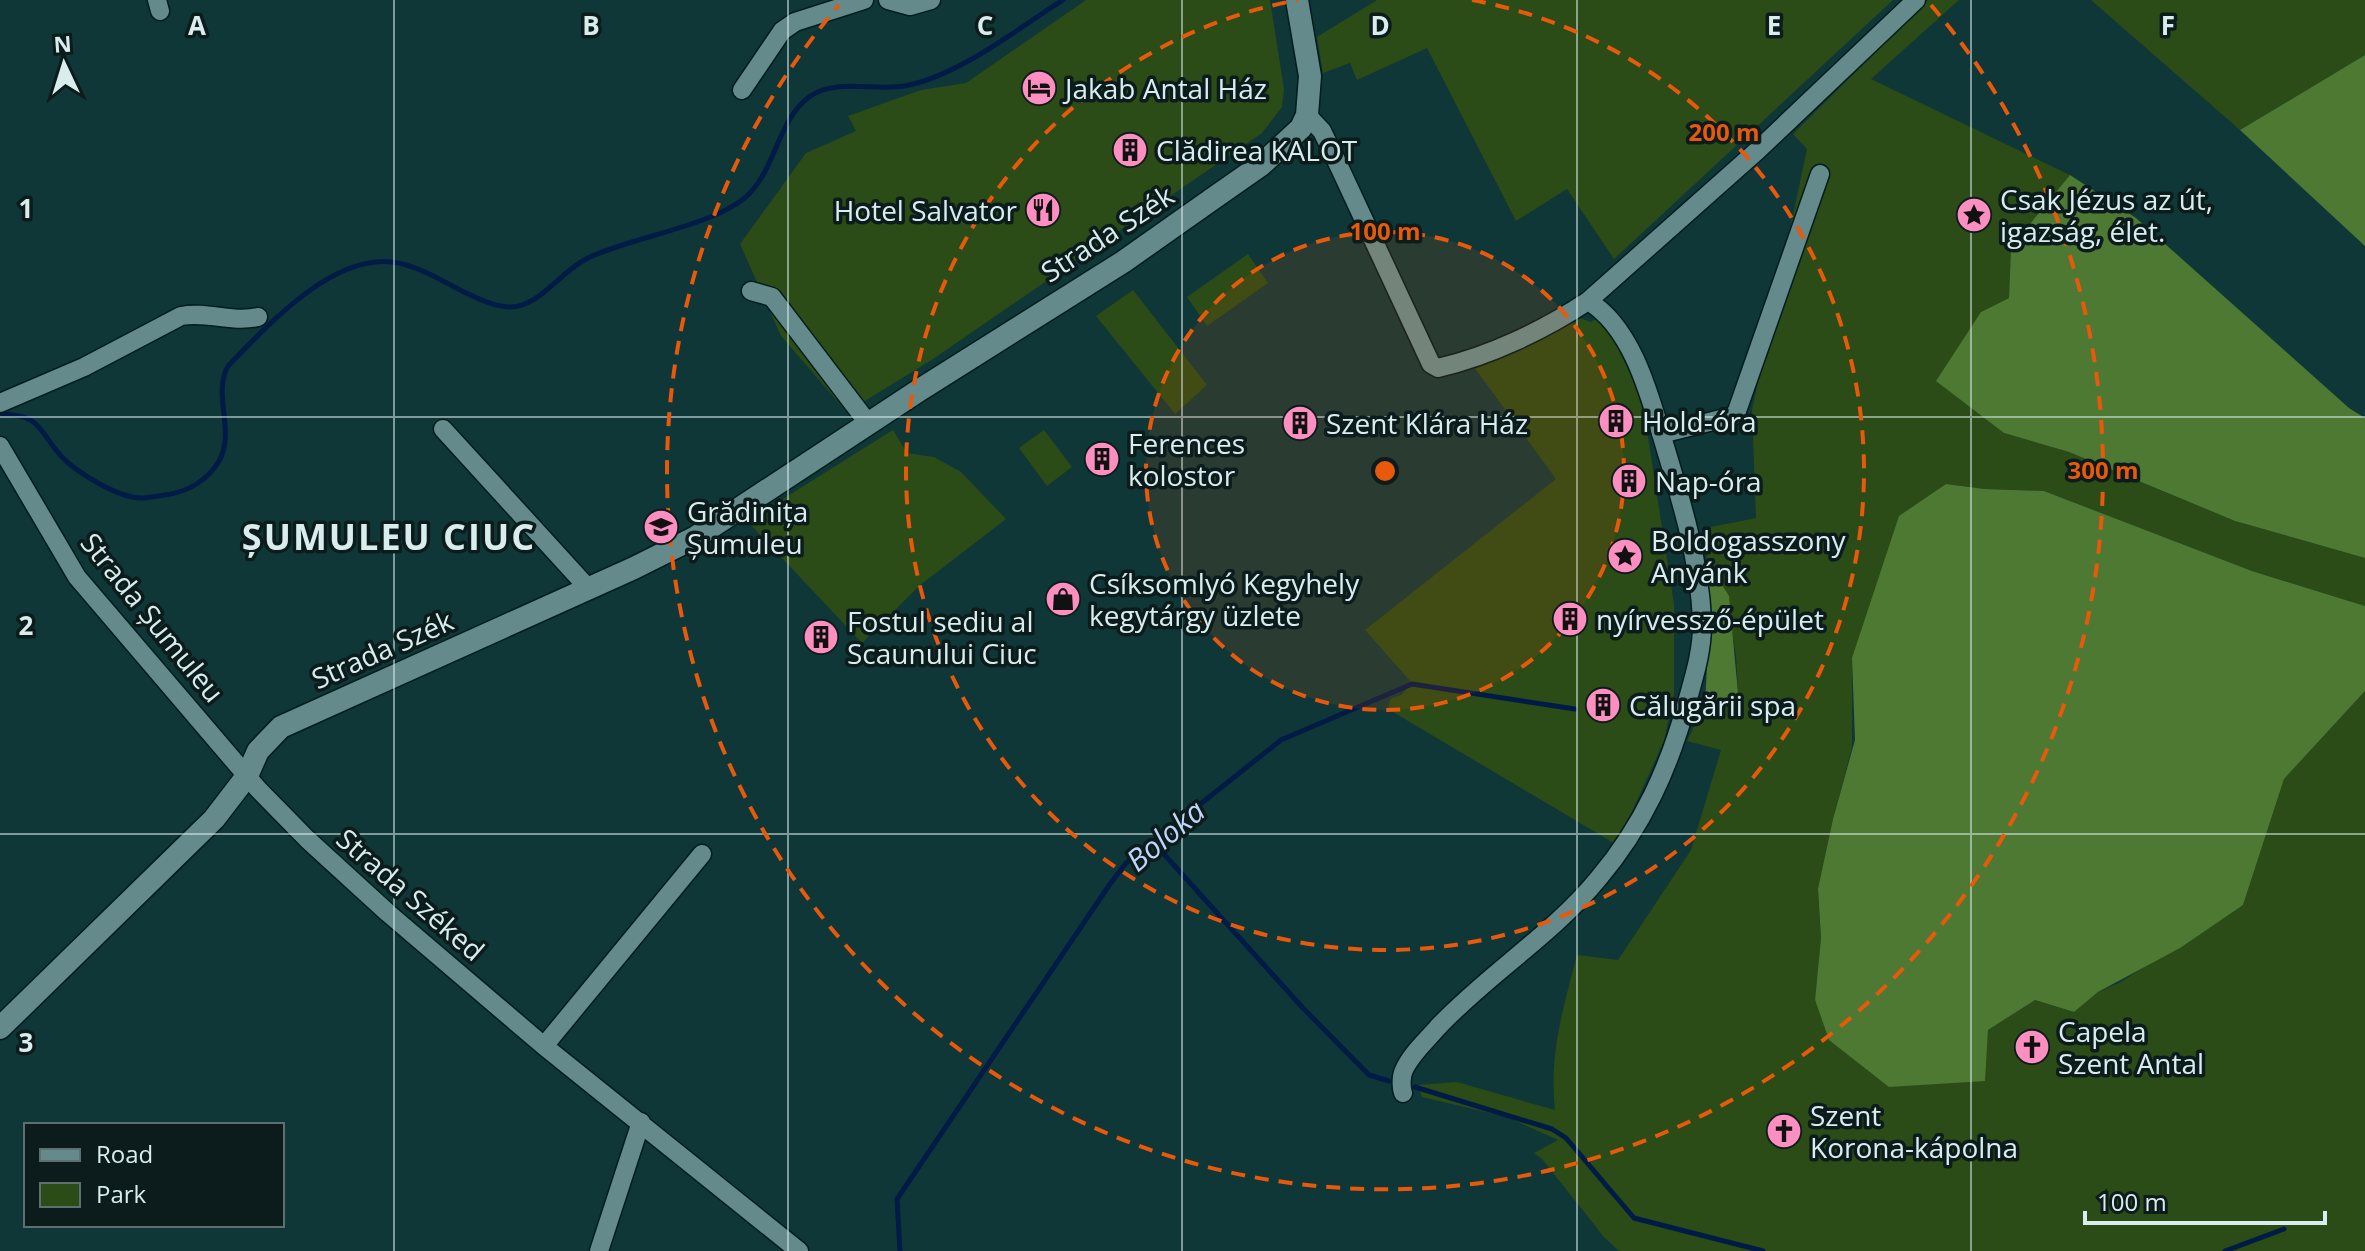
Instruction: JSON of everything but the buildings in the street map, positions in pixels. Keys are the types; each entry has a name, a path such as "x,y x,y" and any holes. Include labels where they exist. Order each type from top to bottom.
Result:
{"street":[{"path":"742,90 782,31 795,22 864,0"},
{"path":"888,0 910,6 931,0"},
{"path":"1297,0 1310,76 1307,115 1322,131 1431,364 1438,368 1509,343 1588,301 1758,150 1916,0"},
{"name":"Strada Szék","path":"0,1028 214,819 247,776 258,751 281,727 589,589 696,537 868,423 1123,262 1261,165 1301,128 1307,115"},
{"path":"1661,434 1733,416 1737,411 1820,174"},
{"path":"751,291 772,297 868,423"},
{"path":"1403,1093 1403,1070 1422,1045 1452,1012 1571,908 1604,872 1643,817 1665,772 1698,661 1702,617 1686,524 1646,382 1608,315 1588,301"},
{"path":"0,403 84,367 181,316 196,313 238,320 258,317"},
{"path":"443,429 589,589"},
{"name":"Strada Șumuleu","path":"0,446 77,577 247,776"},
{"name":"Strada Széked","path":"247,776 319,850 388,913 544,1046 799,1251"},
{"path":"544,1046 702,854"},
{"path":"599,1251 641,1122"}],"green space":[{"path":"1086,0 1270,0 1284,89 1282,107 1262,133 933,359 847,412 781,336 740,244 806,153 856,131 848,116 921,90 966,83"},
{"path":"1377,0 1893,0 1614,259 1567,189 1516,221 1427,48 1357,80 1350,63 1323,73 1317,37"},
{"path":"1928,0 1959,0 1871,79 2070,175 2011,247 2009,298 1981,312 2004,433 2069,452 2235,521 2365,558 2365,606 2252,571 2044,491 1946,484 1937,492 1852,658 1852,748 1818,893 1821,938 1815,1000 1829,1040 1984,1081 1988,1030 2035,1000 2074,1012 2098,992 2119,983 2243,905 2284,779 2365,691 2365,1251 1619,1251 1534,1153 1558,1140 1507,1117 1422,1097 1418,1085 1457,1082 1555,1110 1556,1050 1577,955 1618,960 1691,850 1721,750 1687,741 1705,703 1721,701 1738,692 1731,626 1707,571 1706,528 1756,518 1752,410 1807,149 1793,134"},
{"path":"2091,0 2365,0 2365,55 2240,130"},
{"path":"2365,55 2365,246 2240,130"},
{"path":"2070,175 2136,218 2349,408 2365,418 2365,558 2235,521 2069,452 2004,433 1936,381 1981,312 2009,298 2011,247"},
{"path":"1248,254 1268,283 1207,326 1187,297"},
{"path":"1133,290 1207,385 1175,414 1096,316"},
{"path":"1579,318 1591,322 1596,319 1608,332 1640,386 1674,604 1674,695 1664,741 1617,845 1388,709 1390,699 1401,695 1412,683 1365,630 1556,479 1471,363"},
{"path":"893,430 907,453 934,457 961,472 1006,519 919,586 862,643 750,524 786,497"},
{"path":"1044,430 1072,467 1047,486 1019,448"},
{"path":"1946,484 2044,491 2252,571 2365,606 2365,691 2284,779 2243,905 2180,948 2098,992 2074,1012 2035,1000 1988,1030 1985,1081 1889,1087 1829,1040 1815,1000 1821,938 1818,889 1855,740 1852,658 1899,516"},
{"path":"1700,570 1713,571 1729,596 1738,693 1721,701 1705,703 1708,649"}],"waterway":[{"path":"0,414 31,421 68,462 121,494 141,498 182,491 209,474 224,449 222,388 228,366 281,314 324,281 369,263 392,262 420,270 493,304 508,307 522,305 539,296 586,259 695,223 735,205 758,183 790,118 809,97 819,91 842,86 904,86 924,81 986,50 1063,0"},
{"name":"Boloka","path":"900,1251 897,1199 1126,863 1281,740 1412,684 1575,709"},
{"path":"1153,842 1302,1007 1369,1075 1389,1081"},
{"path":"1415,1087 1552,1129 1566,1138 1634,1218 1763,1251"},
{"path":"2225,1251 2284,1229"}],"place":[{"name":"Jakab Antal Ház","path":"1039,88"},
{"name":"Clădirea KALOT","path":"1130,150"},
{"name":"Hotel Salvator","path":"1043,210"},
{"name":"Csak Jézus az út, igazság, élet.","path":"1974,215"},
{"name":"Hold-óra","path":"1616,421"},
{"name":"Szent Klára Ház","path":"1300,423"},
{"name":"Ferences kolostor","path":"1102,459"},
{"name":"Nap-óra","path":"1629,481"},
{"name":"Grădinița Șumuleu","path":"661,527"},
{"name":"Boldogasszony Anyánk","path":"1625,556"},
{"name":"Csíksomlyó Kegyhely kegytárgy üzlete","path":"1063,599"},
{"name":"nyírvessző-épület","path":"1570,619"},
{"name":"Fostul sediu al Scaunului Ciuc","path":"821,637"},
{"name":"Călugării spa","path":"1603,705"},
{"name":"Capela Szent Antal","path":"2032,1047"},
{"name":"Szent Korona-kápolna","path":"1784,1131"}],"district":[{"name":"ȘUMULEU CIUC","path":"389,536"}]}
